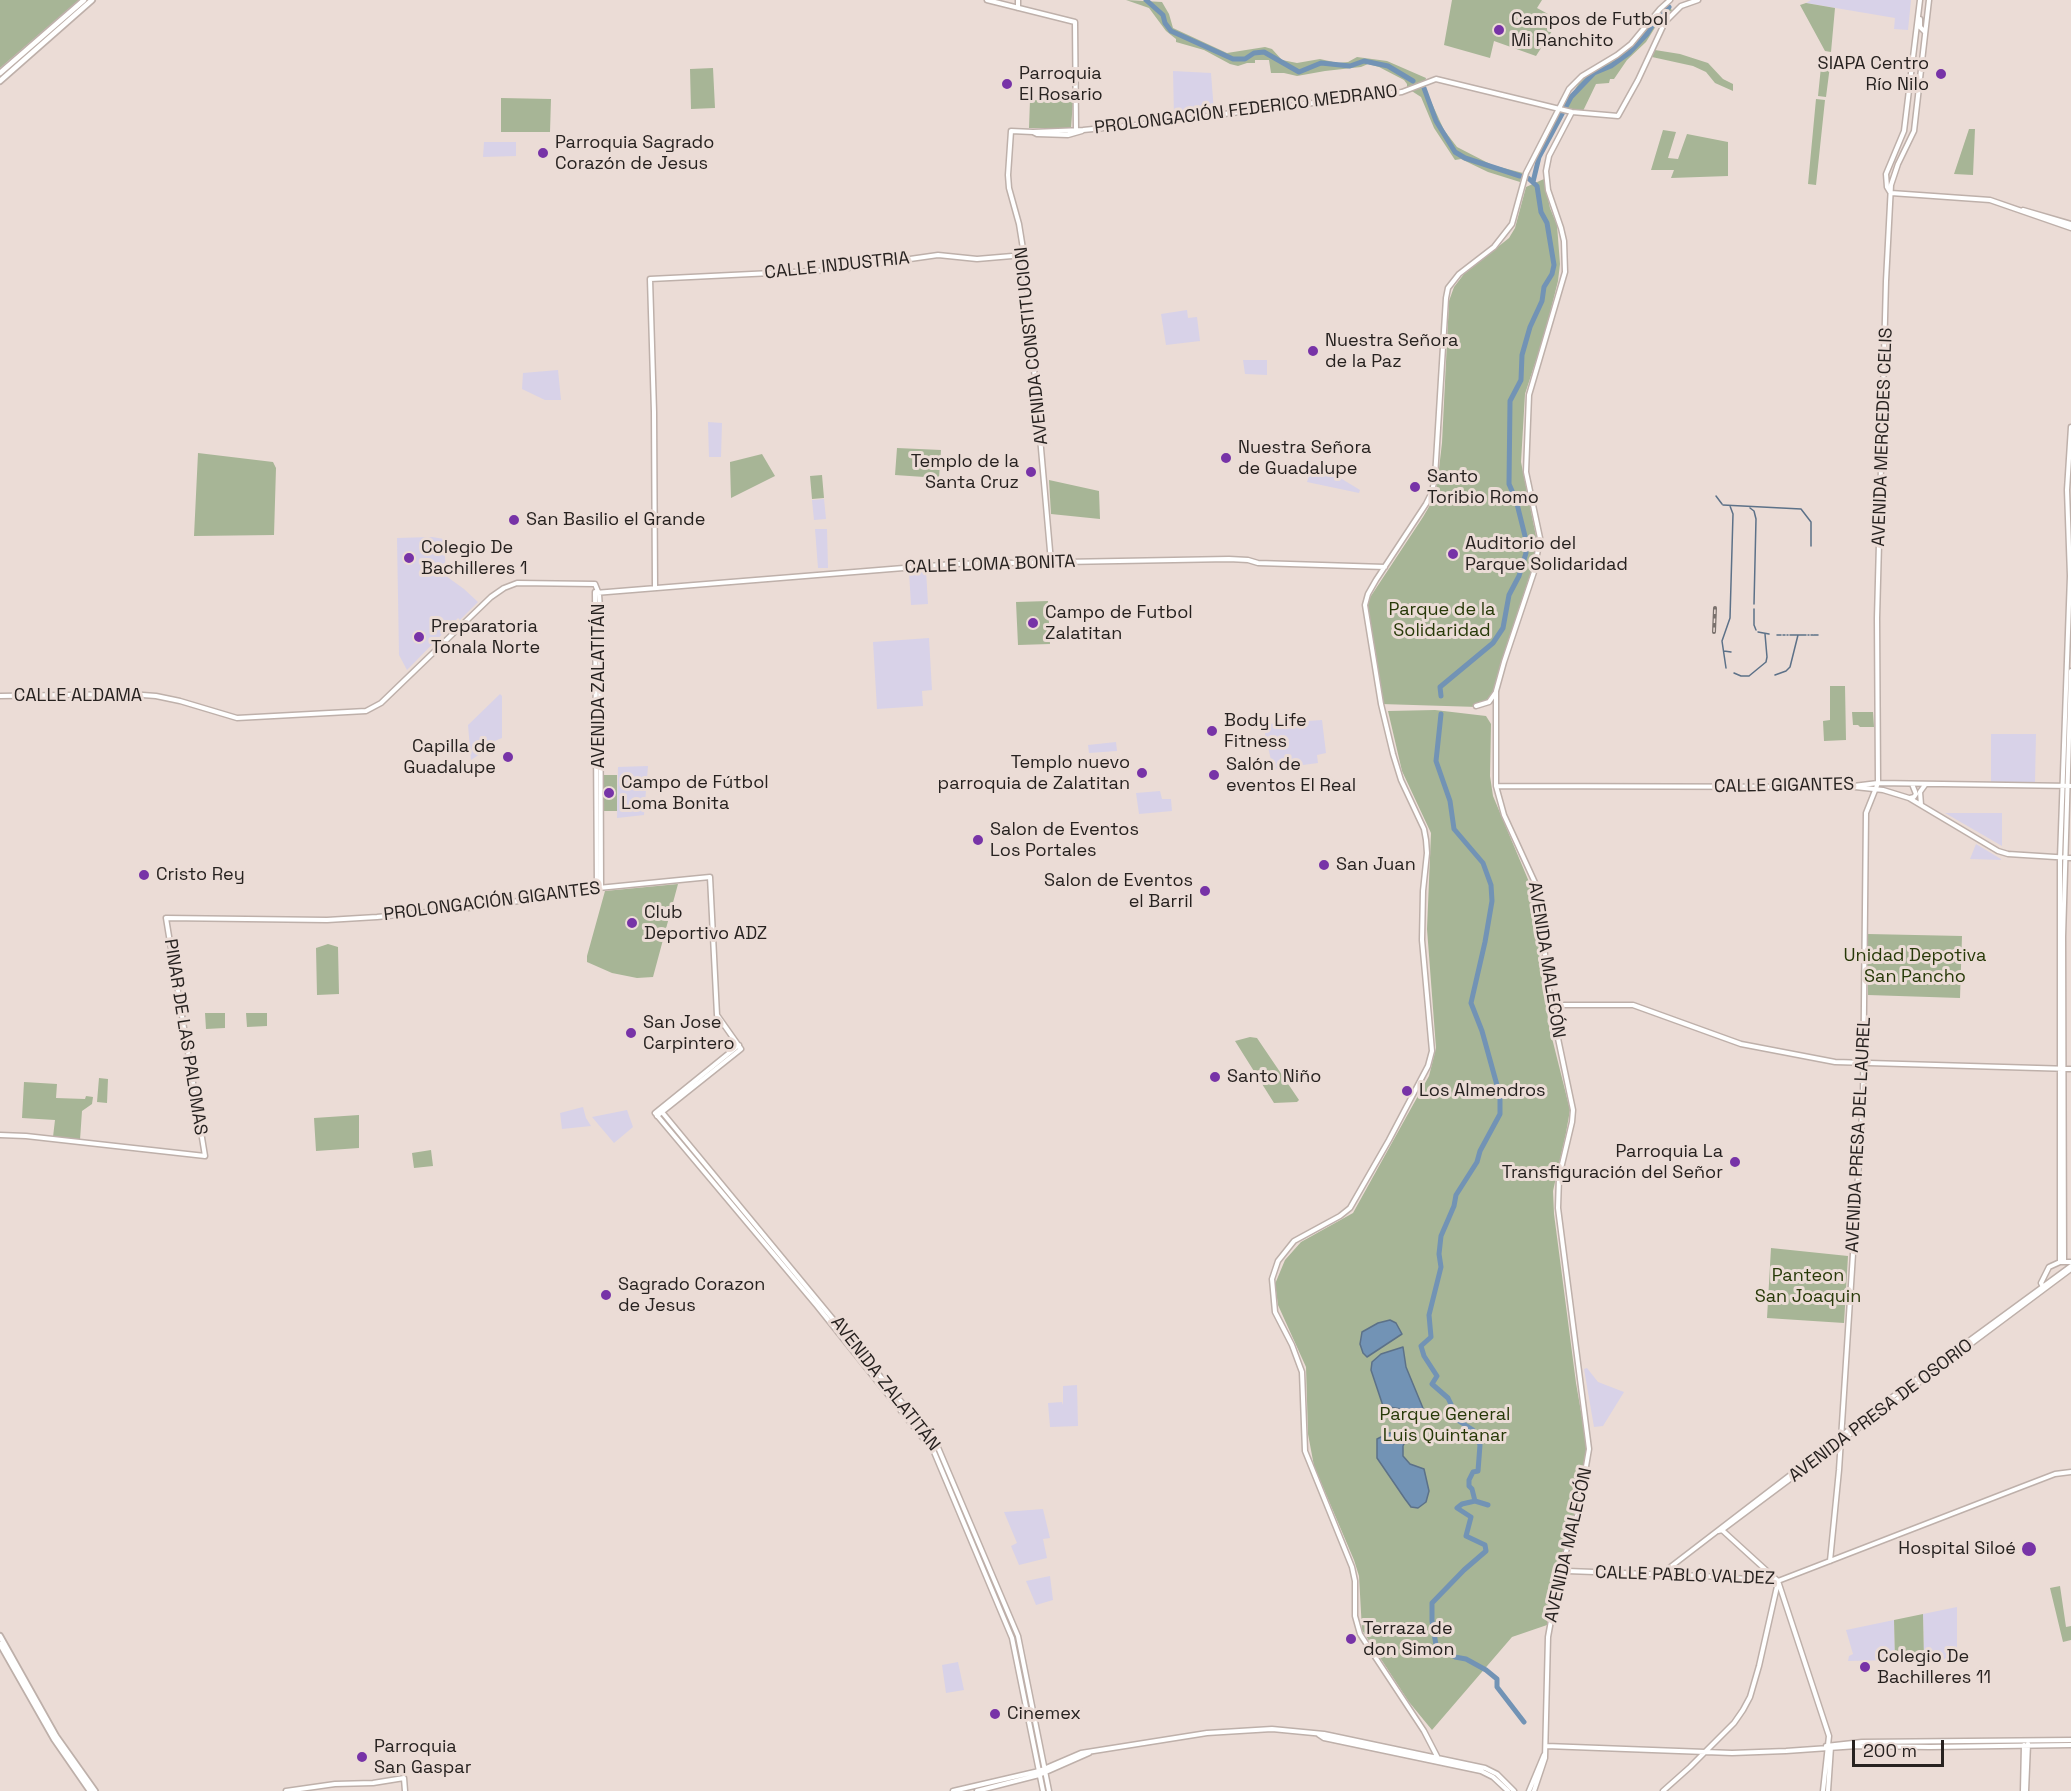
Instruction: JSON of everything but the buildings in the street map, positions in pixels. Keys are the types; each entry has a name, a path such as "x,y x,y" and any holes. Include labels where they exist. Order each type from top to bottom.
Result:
{"main road":[{"path":"0,73 84,0"},
{"path":"0,81 92,0"},
{"path":"0,1636 56,1736 94,1791"},
{"path":"0,1644 59,1747 90,1791"}],"street":[{"path":"987,0 1075,22 1076,132"},
{"path":"1018,0 1018,8"},
{"path":"1508,1791 1489,1774 1439,1760 1424,1731 1360,1634 1355,1616 1355,1581 1352,1567 1305,1452 1302,1371 1292,1345 1277,1319 1272,1279 1277,1264 1294,1241 1340,1216 1356,1200 1422,1078 1432,1052 1422,940 1426,840 1424,829 1401,780 1393,754 1382,708 1365,604 1368,594 1384,567 1432,492 1435,477 1448,288 1459,274 1494,246 1512,224 1526,173 1569,90 1582,76 1631,44 1670,0"},
{"path":"1674,12 1684,2 1698,0"},
{"path":"1921,0 1920,27 1925,32"},
{"name":"AVENIDA MERCEDES CELIS","path":"1891,193 1887,187 1886,174 1904,131 1921,0"},
{"name":"AVENIDA MERCEDES CELIS","path":"1878,783 1876,682 1891,193 1898,164 1914,131 1929,0"},
{"path":"1666,4 1673,6 1674,12"},
{"name":"PROLONGACIÓN FEDERICO MEDRANO","path":"1011,131 1037,134 1076,132 1402,92 1431,79 1560,110 1618,116 1658,33 1674,12"},
{"name":"AVENIDA MALECÓN","path":"1534,1791 1542,1769 1546,1746 1548,1637 1560,1571 1578,1513 1589,1449 1558,1208 1559,1177 1573,1110 1551,1005 1537,887 1504,815 1496,786 1497,691 1534,573 1540,538 1526,472 1529,395 1565,272 1564,241 1548,190 1546,171 1549,156 1571,112"},
{"name":"AVENIDA CONSTITUCION","path":"1011,131 1008,179 1024,255 1051,562"},
{"path":"1891,193 1990,200 2071,228"},
{"path":"2020,210 2070,222"},
{"name":"CALLE INDUSTRIA","path":"655,588 654,412 650,279 833,270 938,255 977,259 1024,255"},
{"path":"2067,786 2070,576 2067,490 2071,427"},
{"name":"CALLE LOMA BONITA","path":"596,591 930,566 1051,562 1229,559 1258,563 1384,567"},
{"name":"CALLE ALDAMA","path":"0,696 129,694 156,696 237,718 366,711 381,704 492,596 504,588 517,584 574,583 595,584 596,591"},
{"name":"AVENIDA ZALATITÁN","path":"596,591 599,888"},
{"path":"2062,1262 2062,858 2071,671"},
{"path":"1476,706 1488,702 1497,691"},
{"name":"CALLE GIGANTES","path":"1496,786 1845,787 1878,783 2067,786"},
{"name":"AVENIDA PRESA DEL LAUREL","path":"1830,1561 1841,1436 1865,1063 1866,813 1878,783"},
{"path":"1909,798 1916,794 1911,784"},
{"path":"1921,805 1920,792 1925,785"},
{"path":"1845,787 1876,790 1909,798 1998,851 2015,856 2071,858"},
{"name":"PROLONGACIÓN GIGANTES","path":"166,918 327,920 377,917 498,905 539,896 599,888 710,877 717,1015 740,1047 661,1111"},
{"name":"PINAR DE LAS PALOMAS","path":"0,1135 205,1156 166,918"},
{"path":"1551,1005 1633,1005 1741,1044 1835,1062 2071,1069"},
{"name":"AVENIDA ZALATITÁN","path":"1043,1791 1012,1638 930,1445 656,1115 661,1111 939,1449 1018,1636 1049,1791"},
{"name":"AVENIDA PRESA DE OSORIO","path":"2043,1288 2041,1283 2049,1267 2062,1262 2071,1265"},
{"name":"AVENIDA PRESA DE OSORIO","path":"1660,1575 1840,1442 2071,1265"},
{"name":"AVENIDA PRESA DE OSORIO","path":"1720,1531 1841,1436 2043,1288"},
{"name":"CALLE PABLO VALDEZ","path":"1567,1571 1778,1581 2055,1474 2071,1472"},
{"path":"1720,1531 1778,1581 1829,1738 1823,1791"},
{"path":"1662,1791 1737,1719 1749,1697 1770,1622 1778,1581"},
{"path":"976,1791 1039,1773 1089,1753 1207,1734 1247,1730 1296,1730 1491,1770 1514,1791"},
{"path":"2026,1743 2071,1740"},
{"path":"1546,1746 1705,1752 1786,1751 1862,1742 2071,1745"},
{"path":"2025,1791 2026,1743"},
{"path":"1828,1747 1828,1791"},
{"name":"AVENIDA MALECÓN","path":"1529,1791 1545,1754"},
{"path":"952,1791 1039,1773"},
{"path":"286,1791 404,1778 405,1791"}],"shaded area":[{"path":"1811,0 1911,0 1908,30 1894,29 1895,18 1806,3"},
{"path":"1173,71 1211,73 1214,112 1174,117"},
{"path":"484,142 516,142 516,156 483,157"},
{"path":"1187,310 1188,318 1197,317 1200,341 1166,345 1161,314"},
{"path":"1243,360 1267,360 1267,375 1245,374"},
{"path":"558,370 561,400 545,400 522,389 523,373"},
{"path":"708,422 722,423 721,457 709,457"},
{"path":"1314,462 1360,490 1359,493 1307,482"},
{"path":"824,499 826,519 814,520 812,500"},
{"path":"815,529 827,529 828,568 818,568"},
{"name":"Preparatoria Tonala Norte","path":"397,538 444,539 446,576 478,602 460,620 458,618 407,670 399,655"},
{"path":"926,570 928,604 911,605 909,572"},
{"path":"929,638 932,690 922,691 923,706 877,709 873,642"},
{"path":"500,694 502,696 502,738 492,742 471,760 468,725"},
{"path":"1322,720 1326,753 1317,755 1318,763 1273,769 1268,747 1264,747 1266,724"},
{"path":"1991,734 2036,734 2035,782 1991,782"},
{"path":"1116,742 1117,751 1089,753 1088,745"},
{"path":"648,766 644,815 617,818 618,767"},
{"path":"1160,791 1162,799 1171,799 1172,811 1139,814 1136,793"},
{"path":"1945,813 2002,813 2002,846"},
{"path":"1976,844 2001,859 2001,860 1970,859"},
{"path":"583,1107 591,1126 562,1129 560,1113"},
{"path":"627,1110 633,1127 614,1143 592,1117"},
{"path":"1587,1368 1598,1382 1624,1392 1603,1426 1594,1427 1584,1369"},
{"path":"1077,1385 1078,1426 1050,1427 1048,1403 1062,1402 1063,1405 1063,1386"},
{"path":"1043,1509 1050,1538 1043,1539 1047,1558 1019,1565 1011,1546 1017,1543 1004,1512"},
{"path":"1050,1576 1053,1600 1036,1605 1026,1581"},
{"path":"1957,1607 1957,1659 1924,1660 1923,1614"},
{"path":"1894,1620 1895,1660 1848,1661 1849,1656 1853,1654 1846,1630"},
{"path":"958,1662 964,1690 946,1693 942,1665"}],"green space":[{"path":"0,0 79,0 0,68"},
{"path":"1126,0 1162,2 1173,28 1227,53 1265,47 1272,49 1282,60 1297,63 1320,59 1338,63 1348,62 1357,57 1387,61 1426,78 1424,86 1444,130 1457,147 1492,165 1523,173 1520,182 1488,172 1461,159 1455,160 1434,128 1421,97 1407,88 1404,80 1379,67 1368,64 1297,76 1271,73 1269,60 1255,60 1255,63 1238,66 1230,64 1204,50 1176,42 1176,39 1166,31 1149,8"},
{"name":"Campos de Futbol Mi Ranchito","path":"1452,0 1542,0 1537,8 1559,20 1536,56 1494,41 1490,58 1444,45"},
{"path":"1806,3 1835,8 1831,52 1825,51 1800,5"},
{"path":"1670,6 1672,11 1666,12 1646,42 1627,60 1614,79 1610,79 1609,83 1596,84 1583,111 1567,108 1570,103 1568,101 1579,83 1632,46 1657,16"},
{"path":"1655,50 1680,54 1708,63 1723,79 1733,84 1733,91 1715,83 1706,72 1693,66 1652,57"},
{"path":"1822,57 1831,58 1826,97 1818,96"},
{"path":"713,68 715,108 691,109 690,69"},
{"path":"501,98 551,99 550,132 501,132"},
{"path":"1816,99 1825,100 1816,185 1808,184"},
{"path":"1030,100 1073,101 1071,128 1029,128"},
{"path":"1969,129 1975,129 1973,175 1954,174"},
{"path":"1663,130 1676,132 1668,158 1678,159 1687,134 1728,142 1728,176 1671,178 1674,170 1651,170"},
{"name":"Parque de la Solidaridad","path":"1544,179 1550,208 1557,225 1560,264 1545,333 1525,394 1521,462 1536,536 1535,566 1496,691 1489,702 1478,707 1381,704 1365,605 1423,517 1437,486 1442,443 1449,301 1454,287 1464,274 1509,238 1515,228 1526,187"},
{"path":"897,448 941,450 939,478 895,475"},
{"path":"198,453 273,462 276,468 274,535 194,536"},
{"path":"762,454 775,476 731,498 730,462"},
{"path":"822,475 824,498 812,499 810,476"},
{"path":"1049,480 1099,491 1100,519 1051,514"},
{"name":"Campo de Futbol Zalatitan","path":"1048,601 1050,644 1018,645 1016,602"},
{"path":"1830,686 1845,686 1846,740 1824,741 1823,721 1830,720"},
{"name":"Parque General Luis Quintanar","path":"1435,710 1486,716 1491,724 1490,776 1493,796 1532,889 1550,1030 1570,1110 1553,1191 1554,1214 1576,1383 1586,1440 1586,1454 1573,1520 1555,1575 1547,1625 1512,1637 1432,1730 1409,1702 1362,1630 1359,1576 1314,1466 1308,1434 1306,1367 1278,1305 1275,1284 1285,1260 1301,1242 1353,1213 1429,1076 1436,1048 1427,929 1431,833 1402,771 1388,711"},
{"path":"1852,712 1873,712 1874,727 1853,725"},
{"name":"Campo de Fútbol Loma Bonita","path":"602,775 617,775 617,811 602,811"},
{"name":"Club Deportivo ADZ","path":"678,884 653,977 637,978 612,973 587,962 605,891"},
{"name":"Unidad Depotiva San Pancho","path":"1868,934 1962,936 1960,998 1868,995"},
{"path":"328,944 338,947 339,994 317,995 316,948"},
{"path":"205,1013 225,1013 225,1028 206,1029"},
{"path":"246,1013 267,1013 267,1026 247,1027"},
{"path":"1250,1037 1257,1038 1299,1100 1297,1102 1274,1103 1235,1041"},
{"path":"99,1078 108,1079 107,1103 97,1102"},
{"path":"24,1082 57,1084 56,1098 93,1097 92,1104 82,1111 80,1140 53,1137 55,1120 22,1118"},
{"path":"359,1115 359,1148 316,1151 314,1118"},
{"path":"431,1150 433,1166 414,1168 412,1153"},
{"name":"Panteon San Joaquin","path":"1771,1248 1848,1256 1844,1323 1767,1318"},
{"path":"2060,1586 2066,1627 2071,1626 2071,1640 2063,1642 2050,1588"},
{"path":"1923,1614 1924,1660 1895,1660 1894,1620"}],"water":[{"path":"1390,1320 1396,1323 1402,1334 1367,1357 1360,1344 1362,1332 1378,1323"},
{"path":"1403,1347 1406,1367 1425,1413 1383,1406 1371,1370 1372,1362 1381,1354"},
{"path":"1402,1432 1408,1436 1403,1446 1403,1456 1410,1464 1424,1469 1429,1491 1426,1502 1418,1508 1411,1507 1377,1458 1377,1439 1389,1433"}],"waterway":[{"path":"1146,0 1163,15 1171,31 1233,59 1245,59 1254,53 1264,52 1299,72 1321,63 1350,66 1364,61 1388,66 1413,81"},
{"path":"1533,182 1539,157 1571,97 1594,73 1611,66 1629,53 1647,34 1659,15 1669,7"},
{"path":"1424,88 1436,121 1455,152 1465,158 1520,176"},
{"path":"1441,696 1440,687 1493,643 1503,628 1509,595 1519,576 1526,553 1525,536 1516,500 1509,484 1510,401 1521,380 1522,355 1530,327 1542,301 1544,287 1552,274 1554,265 1547,223 1541,212 1537,186 1528,178"},
{"path":"1716,496 1722,504"},
{"path":"1723,505 1801,509 1811,522 1811,546"},
{"path":"1726,668 1722,641 1730,618 1733,514 1730,506"},
{"path":"1750,508 1754,511 1756,519 1754,604"},
{"path":"1754,609 1756,630"},
{"path":"1758,632 1769,634"},
{"path":"1734,673 1749,676 1766,662 1765,634"},
{"path":"1790,635 1806,635"},
{"path":"1775,675 1790,667 1798,635"},
{"path":"1724,651 1731,652"},
{"path":"1441,714 1436,761 1450,801 1454,829 1483,863 1491,885 1492,901 1471,1003 1482,1031 1500,1096 1500,1114 1480,1151 1477,1162 1456,1195 1454,1206 1441,1236 1439,1254 1441,1267 1429,1315 1431,1337 1421,1346 1424,1356 1437,1376 1432,1384 1448,1398 1459,1421 1473,1430 1480,1445 1478,1471 1473,1472 1469,1486 1475,1501 1488,1505"},
{"path":"1475,1501 1462,1504 1457,1508 1471,1517 1466,1536 1485,1545 1486,1551 1432,1603 1436,1645 1455,1657 1466,1659 1486,1670 1497,1679 1497,1687 1524,1722"}],"railway":[{"path":"1714,632 1715,608"}],"place":[{"name":"Campos de Futbol Mi Ranchito","path":"1499,30"},
{"name":"SIAPA Centro Río Nilo","path":"1941,74"},
{"name":"Parroquia El Rosario","path":"1007,84"},
{"name":"Parroquia Sagrado Corazón de Jesus","path":"543,153"},
{"name":"Nuestra Señora de la Paz","path":"1313,351"},
{"name":"Nuestra Señora de Guadalupe","path":"1226,458"},
{"name":"Templo de la Santa Cruz","path":"1031,472"},
{"name":"Santo Toribio Romo","path":"1415,487"},
{"name":"San Basilio el Grande","path":"514,520"},
{"name":"Auditorio del Parque Solidaridad","path":"1453,554"},
{"name":"Colegio De Bachilleres 1","path":"409,558"},
{"name":"Campo de Futbol Zalatitan","path":"1033,623"},
{"name":"Preparatoria Tonala Norte","path":"419,637"},
{"name":"Body Life Fitness","path":"1212,731"},
{"name":"Capilla de Guadalupe","path":"508,757"},
{"name":"Templo nuevo parroquia de Zalatitan","path":"1142,773"},
{"name":"Salón de eventos El Real","path":"1214,775"},
{"name":"Campo de Fútbol Loma Bonita","path":"609,793"},
{"name":"Salon de Eventos Los Portales","path":"978,840"},
{"name":"San Juan","path":"1324,865"},
{"name":"Cristo Rey","path":"144,875"},
{"name":"Salon de Eventos el Barril","path":"1205,891"},
{"name":"Club Deportivo ADZ","path":"632,923"},
{"name":"San Jose Carpintero","path":"631,1033"},
{"name":"Santo Niño","path":"1215,1077"},
{"name":"Los Almendros","path":"1407,1091"},
{"name":"Parroquia La Transfiguración del Señor","path":"1735,1162"},
{"name":"Sagrado Corazon de Jesus","path":"606,1295"},
{"name":"Hospital Siloé","path":"2029,1549"},
{"name":"Terraza de don Simon","path":"1351,1639"},
{"name":"Colegio De Bachilleres 11","path":"1865,1667"},
{"name":"Cinemex","path":"995,1714"},
{"name":"Parroquia San Gaspar","path":"362,1757"}]}
